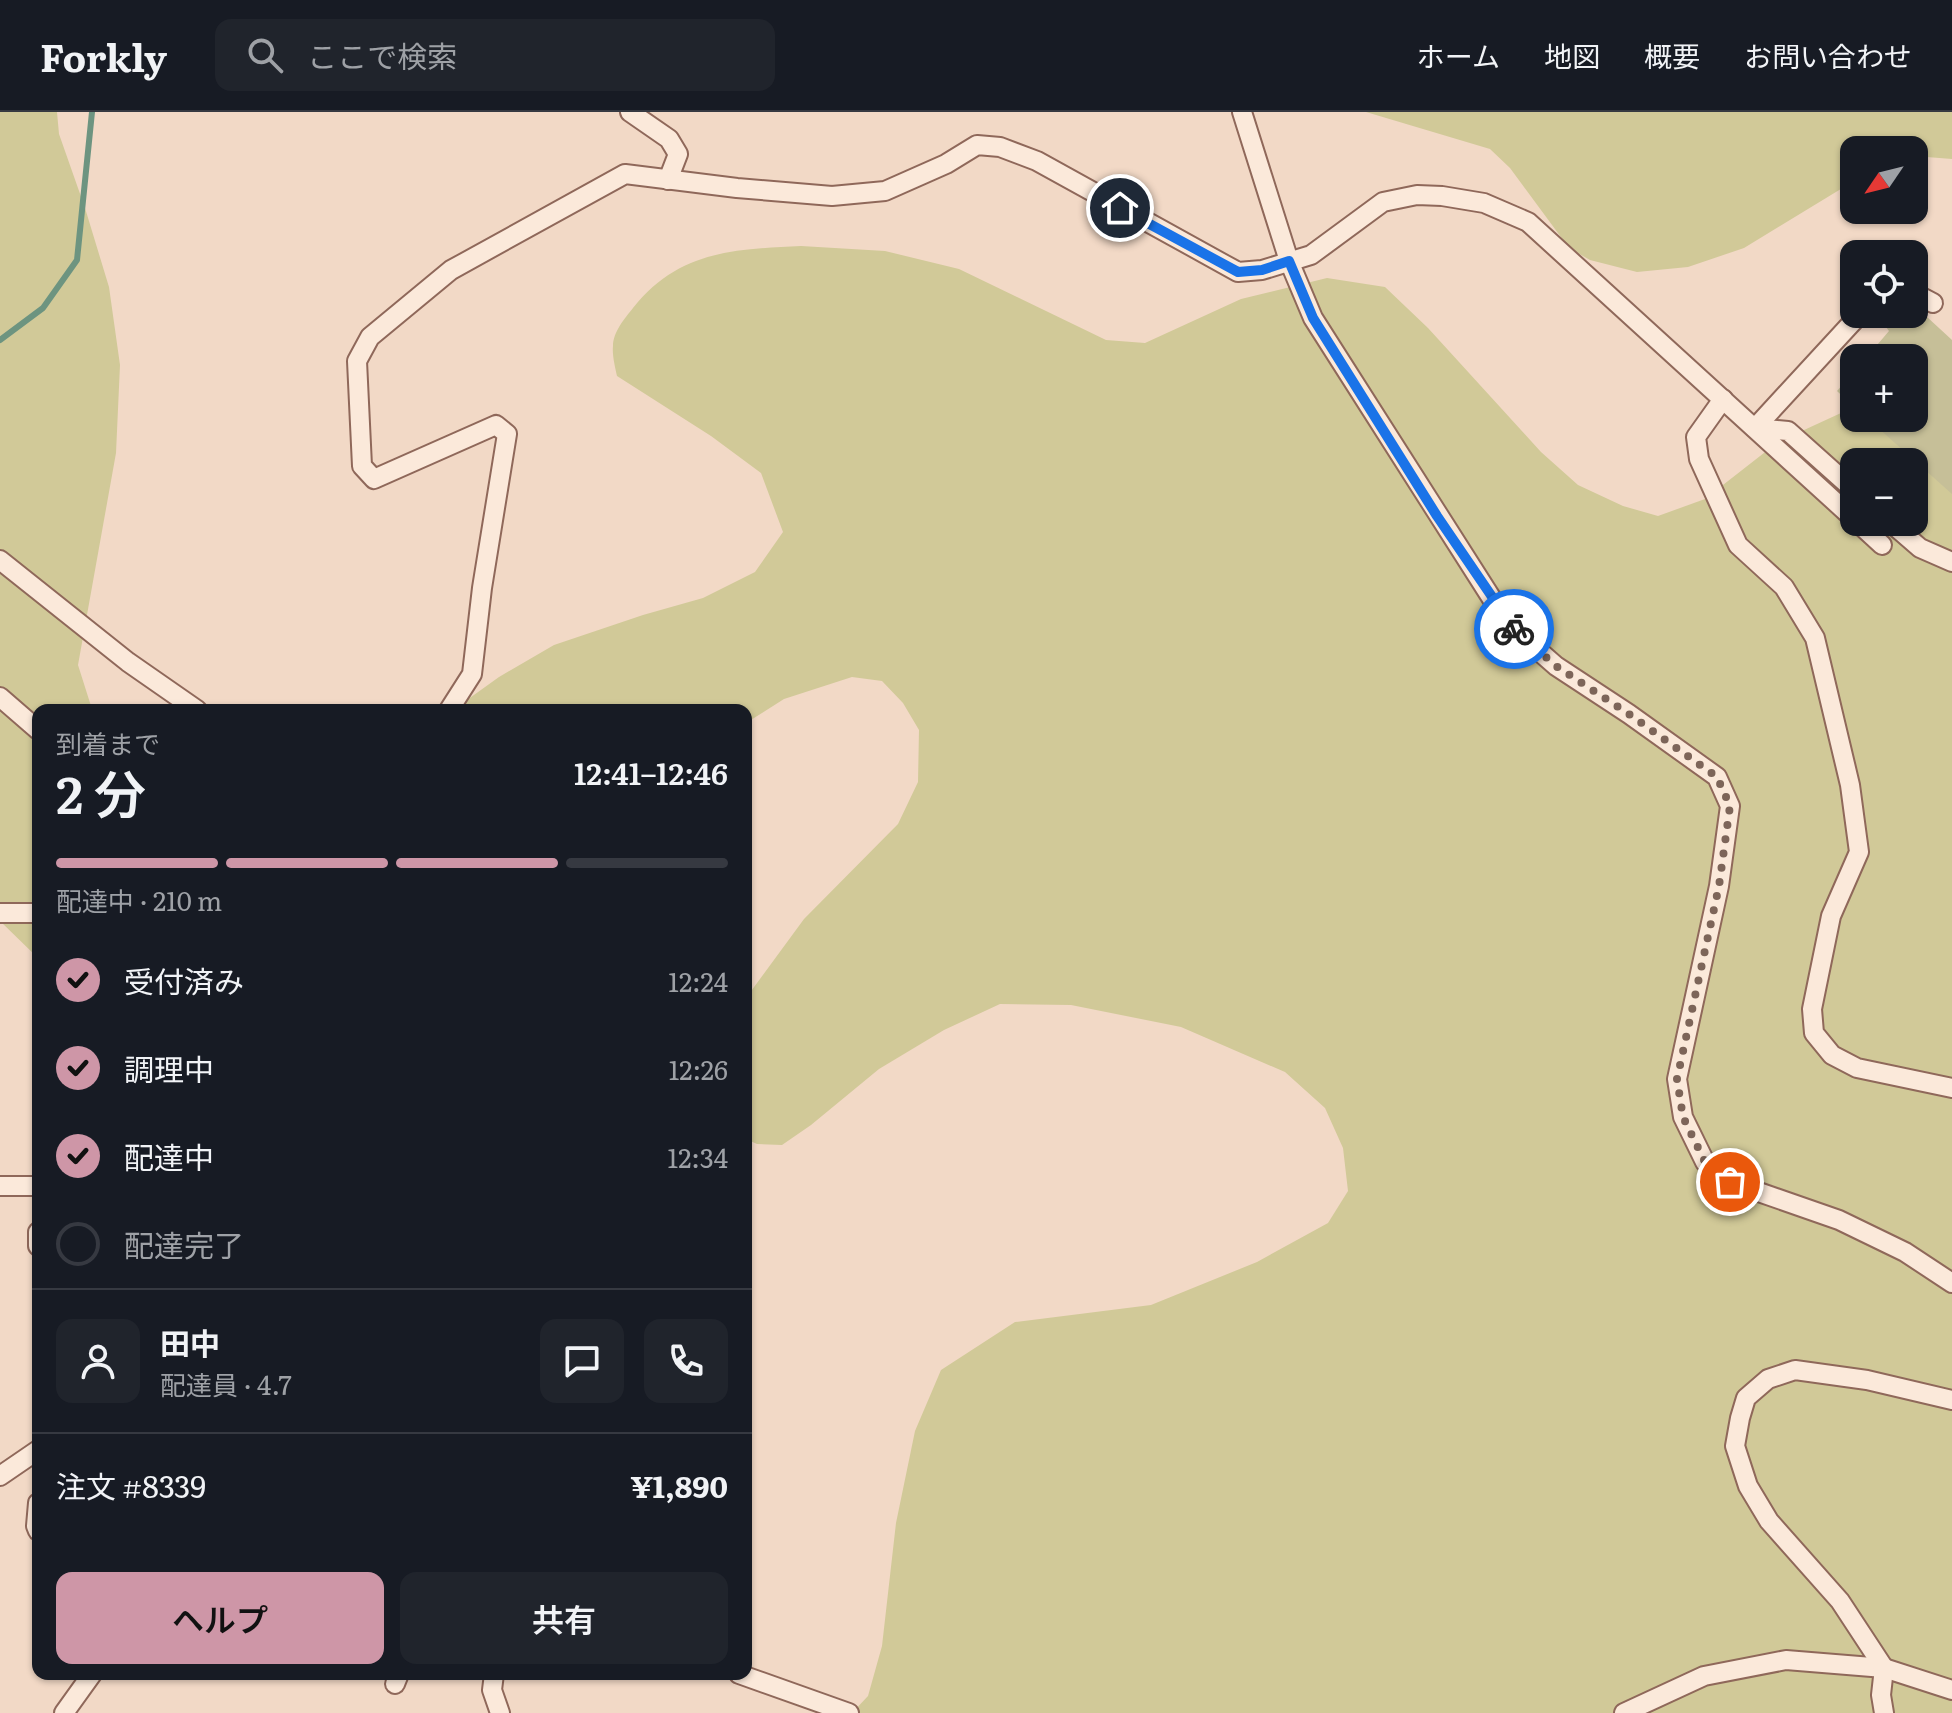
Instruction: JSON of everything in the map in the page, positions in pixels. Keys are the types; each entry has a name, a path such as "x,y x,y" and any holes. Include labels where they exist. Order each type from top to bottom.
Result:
{"street":[{"path":"630,112 669,139 674,146 678,154 668,180"},
{"path":"1242,112 1289,261 1313,318 1508,624 1556,666 1717,777 1730,806 1719,886 1677,1079 1683,1117 1705,1162 1730,1182 1839,1220 1905,1252 1952,1283"},
{"path":"453,704 472,674 482,588 507,434 496,425 374,479 362,466 357,361 370,337 451,270 625,174 832,196 885,191 946,164 977,145 1000,147 1037,161 1238,272 1262,270 1311,255 1383,202 1417,195 1484,203 1528,222 1840,505"},
{"path":"1928,300 1933,303"},
{"path":"1755,428 1847,328"},
{"path":"1723,399 1696,437 1699,459 1738,545 1784,587 1815,638 1850,785 1859,852 1831,916 1812,1009 1814,1033 1832,1055 1857,1068 1952,1088"},
{"path":"1755,428 1788,431 1840,477"},
{"path":"1873,536 1882,545"},
{"path":"1906,536 1920,548 1952,562"},
{"path":"0,560 128,662 188,704"},
{"path":"0,697 32,725"},
{"path":"0,913 32,913"},
{"path":"0,1186 32,1186"},
{"path":"1884,1713 1881,1695 1884,1668 1840,1601 1769,1521 1748,1486 1735,1446 1740,1418 1746,1398 1768,1379 1795,1370 1867,1380 1952,1400"},
{"path":"0,1476 32,1454"},
{"path":"1624,1713 1704,1676 1786,1660 1884,1668 1952,1690"},
{"path":"752,1679 849,1713"},
{"path":"64,1713 88,1680"},
{"path":"493,1680 492,1690 500,1713"}],"shaded area":[{"path":"0,112 57,112 59,134 109,287 120,365 116,453 78,665 90,704 32,704 32,952 0,921"},
{"path":"1366,112 1952,112 1952,159 1928,157 1928,136 1840,136 1840,190 1744,248 1688,267 1637,272 1590,260 1569,248 1510,168 1490,149"},
{"path":"801,246 885,251 959,269 1106,340 1145,343 1241,299 1327,278 1385,287 1428,328 1541,452 1578,485 1623,506 1658,516 1705,499 1778,442 1840,413 1840,432 1928,432 1928,425 1952,436 1952,1713 852,1713 868,1696 882,1646 896,1523 915,1431 941,1370 1015,1322 1151,1305 1257,1262 1328,1223 1348,1191 1343,1148 1325,1108 1285,1072 1181,1027 1071,1005 1000,1004 944,1030 879,1069 782,1145 752,1142 752,990 804,919 898,824 918,782 919,730 903,703 882,681 852,677 784,699 752,719 752,704 461,704 499,677 554,645 703,598 755,572 783,532 761,473 711,436 617,376 614,361 614,341 620,326 650,289 688,264 730,252"},
{"path":"1928,318 1952,340 1952,494 1928,473 1928,448 1901,448 1883,432 1928,432 1928,344 1878,344 1889,331 1887,328 1928,328"}],"waterway":[{"path":"0,340 43,308 77,260 92,112"}],"way so far":[{"path":"1514,629 1556,666 1717,777 1730,806 1719,886 1677,1079 1683,1117 1705,1162 1730,1182"}],"route":[{"path":"1120,208 1238,272 1262,270 1289,261 1313,318 1437,516 1514,629"}]}
